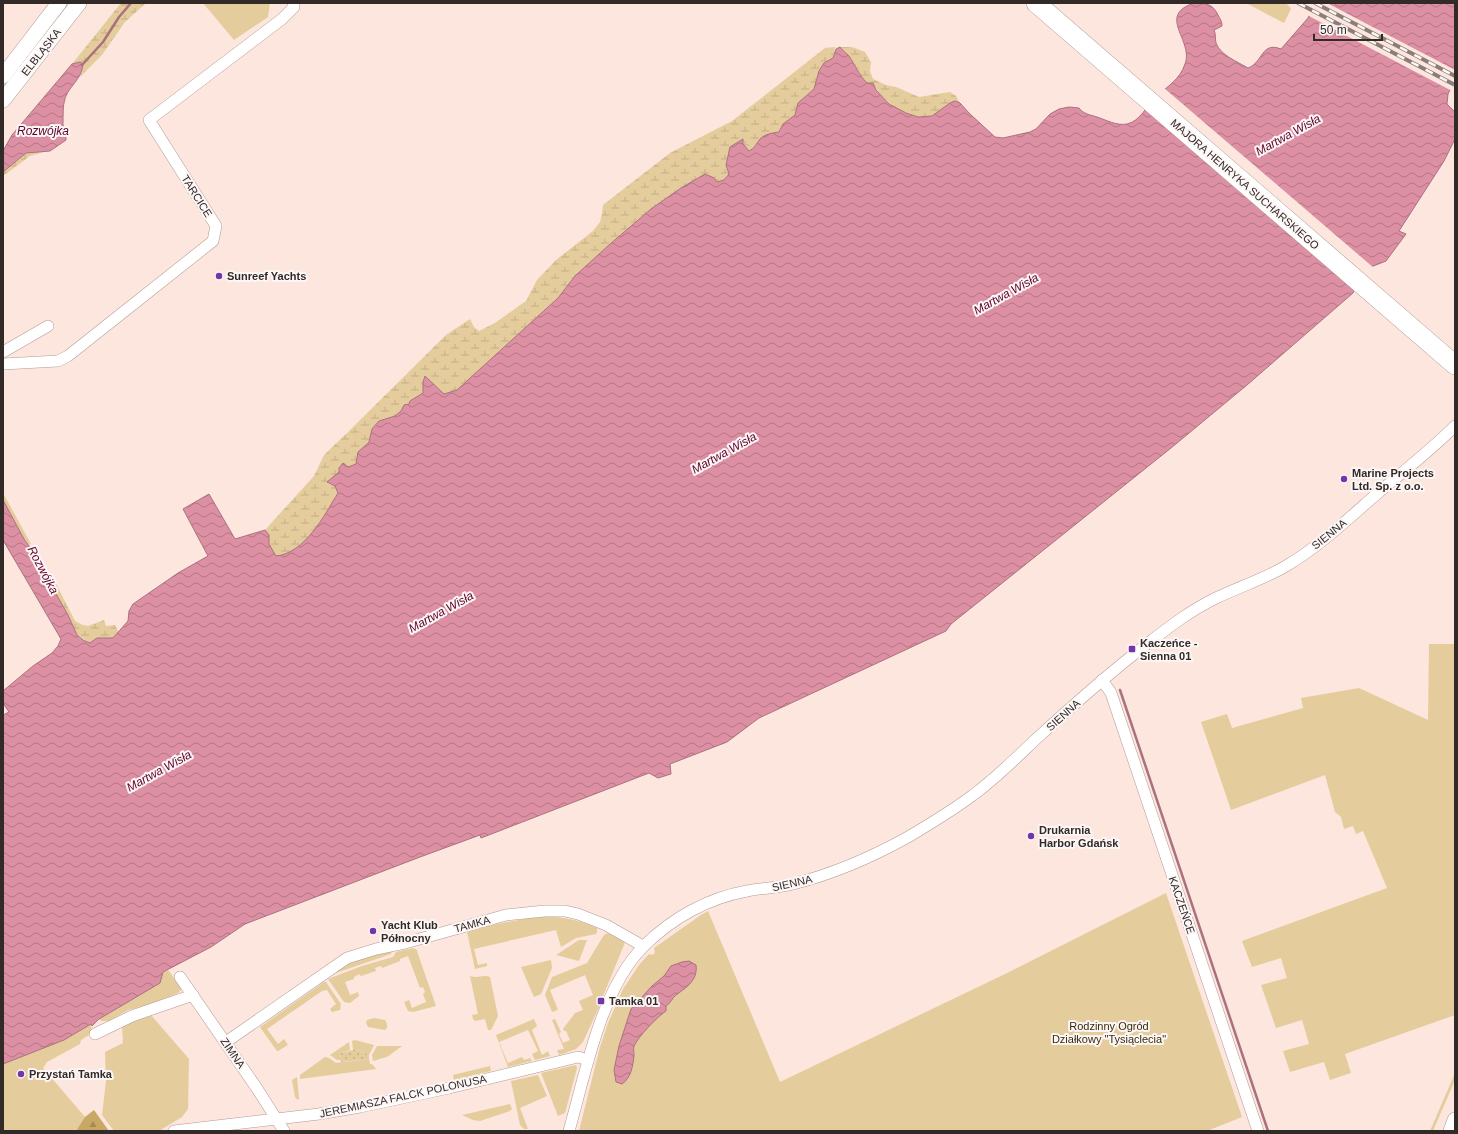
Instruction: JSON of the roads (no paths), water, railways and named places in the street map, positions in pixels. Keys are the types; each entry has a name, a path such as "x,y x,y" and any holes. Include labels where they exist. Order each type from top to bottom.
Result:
{"highway":[{"name":"MAJORA HENRYKA SUCHARSKIEGO","path":"1036,3 1395,305 1455,349"},
{"name":"MAJORA HENRYKA SUCHARSKIEGO","path":"1053,3 1395,305 1455,365"}],"main road":[{"name":"ELBLĄSKA","path":"3,76 59,3"},
{"name":"ELBLĄSKA","path":"3,100 79,3"},
{"path":"1451,1131 1455,1120"}],"street":[{"name":"TARCICE","path":"3,364 58,361 68,356 213,241 216,226 149,120 282,20 294,7 293,3"},
{"path":"3,352 48,326"},
{"name":"SIENNA","path":"570,1131 588,1060 605,1011 620,978 643,946 673,922 706,903 725,896 751,890 774,888 820,876 865,858 911,835 946,814 995,778 1102,680 1146,645 1198,607 1217,597 1268,576 1299,558 1453,433"},
{"name":"KACZEŃCE","path":"1102,680 1111,693 1258,1131"},
{"name":"TAMKA","path":"226,1042 347,958 506,915 545,910 565,911 578,914 606,925 643,946"},
{"name":"ZIMNA","path":"180,977 226,1042 284,1131"},
{"path":"95,1034 132,1016 192,995"},
{"name":"JEREMIASZA FALCK POLONUSA","path":"174,1131 319,1114 449,1088 578,1057 588,1060"}],"water":[{"name":"Martwa Wisła","path":"1194,3 1206,4 1214,8 1222,24 1222,26 1214,30 1218,47 1230,58 1248,68 1257,62 1266,50 1274,47 1281,49 1308,18 1315,3 1455,3 1455,79 1448,94 1447,104 1455,112 1455,139 1444,161 1399,231 1406,234 1386,261 1363,270 1353,293 1247,385 1171,448 951,624 946,631 759,718 727,742 670,764 671,774 658,778 649,773 481,838 480,835 245,924 211,947 163,972 160,983 99,1019 92,1026 91,1024 64,1040 3,1064 3,715 9,712 3,703 3,691 33,666 52,653 58,646 61,639 3,540 3,500 24,539 33,551 68,615 77,635 90,643 97,638 113,638 128,621 129,611 133,604 178,573 208,556 183,509 209,494 235,539 265,530 269,535 269,544 276,556 296,548 313,532 338,493 335,486 327,482 339,472 339,468 343,463 348,467 356,464 358,452 369,442 372,429 379,421 395,416 401,411 404,405 409,404 410,401 423,393 423,382 425,376 444,394 457,390 558,298 575,276 651,209 681,188 705,174 714,178 717,182 724,180 729,174 726,165 730,147 743,139 743,144 749,151 764,136 779,132 783,124 795,115 798,103 814,89 819,71 824,63 833,58 836,49 840,47 849,56 864,80 867,83 873,83 876,90 889,104 906,113 918,117 932,116 955,101 960,103 995,137 1003,138 1030,132 1036,129 1050,114 1059,109 1069,107 1079,108 1085,113 1112,122 1127,124 1136,120 1155,98 1180,75 1183,70 1186,55 1185,46 1177,22 1178,15 1183,8"},
{"name":"Rozwójka","path":"80,62 83,64 80,75 65,97 63,125 66,140 50,151 26,153 3,172 3,151 12,135 72,64"},
{"path":"689,961 696,965 695,975 691,983 675,996 666,1006 666,1011 653,1022 639,1038 634,1046 633,1063 628,1078 622,1084 616,1082 614,1070 619,1046 631,1009 652,986 664,976 671,966"}],"waterway":[{"name":"Rozwójka","path":"82,65 103,42 119,17 131,3"},
{"path":"1120,690 1268,1131"}],"railway":[{"path":"1298,3 1455,85"},
{"path":"1315,3 1455,76"}],"place":[{"name":"Sunreef Yachts","path":"219,276"},
{"name":"Marine Projects Ltd. Sp. z o.o.","path":"1344,479"},
{"name":"Kaczeńce - Sienna 01","path":"1132,649"},
{"name":"Drukarnia Harbor Gdańsk","path":"1031,836"},
{"name":"Yacht Klub Północny","path":"373,931"},
{"name":"Tamka 01","path":"601,1001"},
{"name":"Przystań Tamka","path":"21,1074"}],"park label":[{"name":"Rodzinny Ogród Działkowy \"Tysiąclecia\"","path":"1109,1032"}]}
